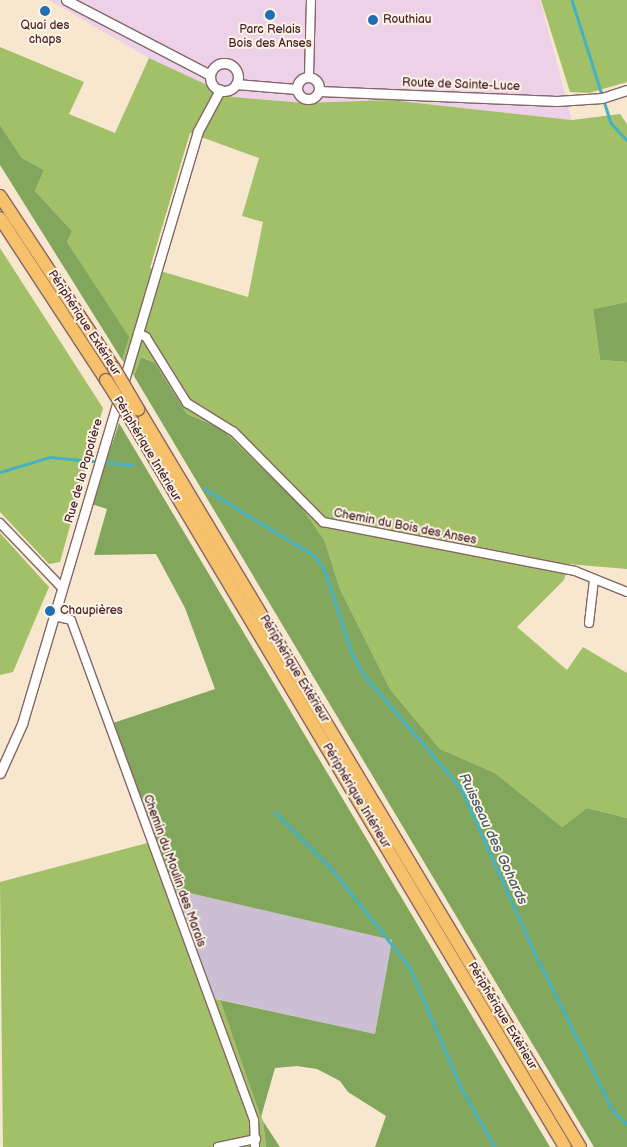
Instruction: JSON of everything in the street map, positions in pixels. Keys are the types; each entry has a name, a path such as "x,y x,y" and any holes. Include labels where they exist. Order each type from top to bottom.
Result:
{"highway":[{"name":"Périphérique Extérieur","path":"0,196 114,368 580,1147"},
{"name":"Périphérique Intérieur","path":"0,218 132,421 565,1147"}],"street":[{"path":"66,0 210,75 220,90 236,84 296,89 305,99 319,91 318,84 309,76 311,0"},
{"path":"210,75 217,65 228,64 237,74 236,84"},
{"path":"296,89 300,80 309,76"},
{"name":"Rue de la Papotière","path":"0,773 22,724 198,132 220,90"},
{"name":"Route de Sainte-Luce","path":"319,91 590,100 627,90"},
{"name":"Chemin du Bois des Anses","path":"138,332 146,337 187,402 234,432 323,522 575,571 627,592"},
{"path":"0,523 63,589"},
{"path":"589,623 594,580"},
{"name":"Chemin du Moulin des Marais","path":"54,616 71,620 254,1120 256,1143"},
{"path":"218,1147 256,1143"}],"shaded area":[{"path":"49,0 540,0 572,120 390,100 304,103 233,97 149,58"},
{"path":"168,888 392,940 375,1034 208,997"}],"green space":[{"path":"541,0 627,0 627,82 589,93 570,92"},
{"path":"0,47 84,82 69,114 115,133 149,58 233,97 304,103 390,100 572,120 620,114 627,124 627,302 593,309 600,360 627,362 627,569 568,564 564,580 517,627 567,670 583,647 627,673 627,818 587,808 562,827 495,773 440,749 390,689 340,589 325,542 220,428 187,414 155,363 141,357 134,376 122,360 128,337 67,242 72,231 35,191 44,170 22,158 0,125","holes":["190,133 259,158 242,216 263,222 248,297 150,268"]},
{"path":"0,125 22,158 44,170 35,191 72,231 67,242 129,337 122,360 0,165"},
{"path":"0,248 103,408 60,562 49,564 0,512"},
{"path":"627,302 627,362 600,360 593,309"},
{"path":"141,357 155,363 187,414 220,428 299,504 325,542 340,589 390,689 440,749 495,773 562,827 587,808 627,818 627,1147 594,1147 134,376"},
{"path":"119,423 550,1147 375,1147 386,1116 348,1092 340,1081 317,1069 297,1066 275,1068 261,1117 220,1000 375,1034 392,940 168,888 107,725 215,689 185,608 156,554 94,555 107,509 92,504"},
{"path":"0,533 49,587 13,672 0,675"},
{"path":"151,842 208,997 220,1000 263,1121 266,1147 3,1147 0,882"},
{"path":"263,1121 276,1141 280,1147 266,1147"}],"waterway":[{"path":"572,0 611,123 627,140"},
{"name":"Ruisseau des Gohards","path":"0,472 50,457 133,465"},
{"name":"Ruisseau des Gohards","path":"205,489 315,556 325,571 353,656 365,676 461,788 532,947 613,1111 627,1124"},
{"path":"275,812 331,868 409,966 462,1089 495,1147"}],"place":[{"name":"Quai des chaps","path":"45,11"},
{"name":"Parc Relais Bois des Anses","path":"270,15"},
{"name":"Routhiau","path":"373,20"},
{"name":"Chaupières","path":"50,611"}]}
